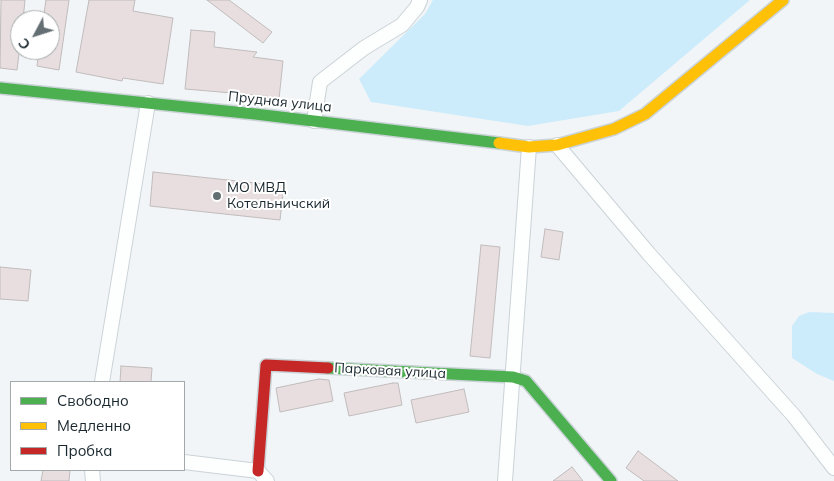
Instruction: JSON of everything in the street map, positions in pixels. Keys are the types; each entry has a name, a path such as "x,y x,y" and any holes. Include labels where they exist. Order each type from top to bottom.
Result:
{"street":[{"path":"314,121 320,82 364,48 402,25 417,7 420,0"},
{"name":"Прудная улица","path":"0,88 66,93 530,147 556,144 614,129 645,114 783,0"},
{"path":"102,381 148,103"},
{"path":"556,144 649,254 794,416 834,468"},
{"path":"504,481 530,147"},
{"name":"Парковая улица","path":"262,476 266,365 513,377 526,381 611,481"},
{"path":"185,462 262,476"}],"shaded area":[{"path":"433,0 750,0 619,111 528,126 371,102 359,79 425,14"},
{"path":"809,312 834,313 834,381 817,374 792,358 792,326 799,316"}],"building":[{"path":"1,0 25,0 24,10 10,10 10,60 18,60 17,70 0,68"},
{"path":"46,0 69,0 59,70 37,66 38,60 60,60 60,10 44,10"},
{"path":"89,0 135,0 133,11 173,18 163,84 123,78 122,81 76,72"},
{"path":"207,0 229,0 272,32 263,43"},
{"path":"191,30 215,32 214,47 257,52 253,57 283,61 279,99 267,98 267,96 185,89"},
{"name":"МО МВД Котельничский","path":"153,172 284,186 280,220 150,206"},
{"path":"545,229 563,232 559,260 541,257"},
{"path":"481,245 500,247 490,358 470,356"},
{"path":"0,267 31,270 28,301 0,299"},
{"path":"121,366 152,368 151,381 120,381"},
{"path":"319,379 329,380 333,401 280,412 276,388"},
{"path":"398,383 402,405 349,416 344,393"},
{"path":"464,389 469,412 416,423 411,400"},
{"path":"638,451 678,481 644,481 626,468"},
{"path":"572,467 583,481 553,481"},
{"path":"43,471 70,471 69,481 41,481"}],"traffic: fast":[{"path":"0,88 255,114 499,143"},
{"path":"328,368 513,377 526,381 611,481"}],"traffic: slow":[{"path":"499,143 529,147 557,145 614,129 645,114 783,0"}],"traffic: jam":[{"path":"258,471 266,365 328,368"}],"place":[{"name":"МО МВД Котельничский","path":"217,196"}]}
